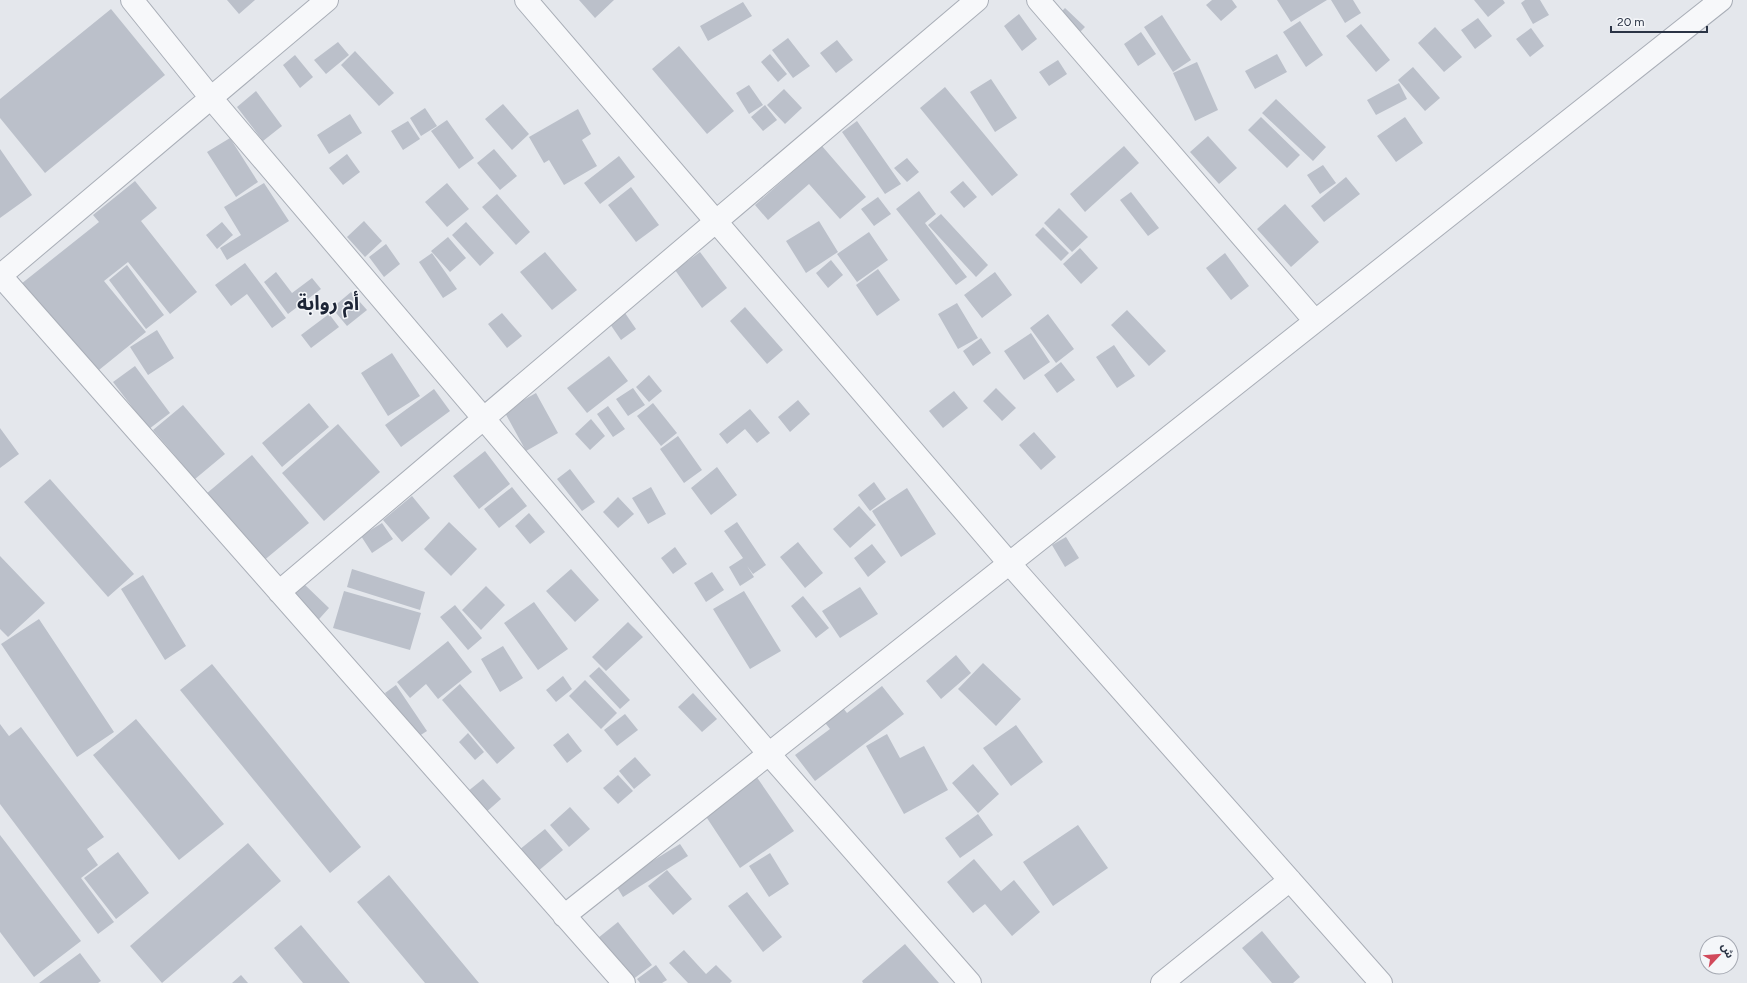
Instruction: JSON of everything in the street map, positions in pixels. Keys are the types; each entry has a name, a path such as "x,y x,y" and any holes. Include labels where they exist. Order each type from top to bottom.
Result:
{"street":[{"path":"132,0 211,98 483,419 769,754 970,983"},
{"path":"326,0 0,276 624,983"},
{"path":"526,0 715,222 1010,563 1381,983"},
{"path":"279,592 977,0"},
{"path":"1038,0 1316,321"},
{"path":"564,916 1721,0"},
{"path":"1162,983 1290,880"}],"building":[{"path":"227,0 255,0 239,14"},
{"path":"579,0 614,0 595,18"},
{"path":"1212,0 1232,0 1237,7 1221,21 1206,5"},
{"path":"1277,0 1327,0 1291,22"},
{"path":"1331,0 1353,0 1361,13 1345,23"},
{"path":"1474,0 1503,0 1505,3 1488,17"},
{"path":"1525,0 1540,0 1549,15 1533,24 1521,3"},
{"path":"743,2 752,16 708,41 700,26"},
{"path":"1065,8 1085,27 1074,38 1054,19"},
{"path":"111,9 165,75 45,173 0,118 0,99"},
{"path":"1019,14 1037,39 1022,51 1004,26"},
{"path":"1162,15 1191,60 1173,72 1144,27"},
{"path":"1478,18 1492,36 1475,49 1461,30"},
{"path":"1300,21 1323,55 1306,67 1283,32"},
{"path":"1361,24 1390,60 1376,72 1346,36"},
{"path":"1435,27 1462,57 1444,72 1418,43"},
{"path":"1531,28 1544,46 1530,57 1516,39"},
{"path":"1141,32 1156,54 1138,66 1124,44"},
{"path":"788,38 810,66 793,78 772,50"},
{"path":"837,40 853,60 836,73 820,53"},
{"path":"338,42 349,55 326,74 314,60"},
{"path":"679,46 734,111 707,134 652,69"},
{"path":"355,51 394,93 379,106 341,65"},
{"path":"770,54 787,74 778,82 761,62"},
{"path":"1277,54 1287,72 1255,89 1245,71"},
{"path":"295,55 313,77 300,88 283,65"},
{"path":"1058,60 1067,74 1049,86 1039,72"},
{"path":"1197,62 1218,110 1195,121 1173,73"},
{"path":"1413,67 1440,98 1425,111 1398,80"},
{"path":"991,79 1017,118 995,132 970,92"},
{"path":"1399,83 1407,99 1376,115 1367,100"},
{"path":"749,85 763,105 749,114 736,93"},
{"path":"945,87 1018,175 992,196 920,108"},
{"path":"784,89 802,108 785,124 767,105"},
{"path":"256,91 282,126 263,141 237,107"},
{"path":"1276,99 1326,147 1313,161 1262,113"},
{"path":"503,104 529,134 512,150 485,119"},
{"path":"765,105 777,120 763,131 751,117"},
{"path":"425,108 437,126 421,136 410,118"},
{"path":"578,109 591,134 582,140 597,166 564,185 549,160 544,163 529,137"},
{"path":"350,114 362,133 329,154 317,135"},
{"path":"1261,117 1300,155 1287,168 1248,130"},
{"path":"1405,117 1423,143 1396,162 1377,136"},
{"path":"447,120 474,158 459,169 431,131"},
{"path":"408,121 420,139 403,150 391,131"},
{"path":"857,121 901,184 885,194 842,132"},
{"path":"1208,136 1237,168 1219,184 1190,152"},
{"path":"230,138 258,182 236,197 207,152"},
{"path":"822,146 866,197 840,219 809,184 768,220 755,205"},
{"path":"1124,146 1139,163 1085,212 1070,194"},
{"path":"0,149 32,195 0,218"},
{"path":"494,149 517,176 500,190 477,163"},
{"path":"347,154 360,172 343,185 329,168"},
{"path":"619,156 635,177 600,204 584,183"},
{"path":"907,158 919,172 907,182 894,168"},
{"path":"1323,165 1336,183 1320,194 1307,175"},
{"path":"1346,177 1360,194 1324,222 1311,206"},
{"path":"135,181 157,208 141,221 197,292 170,314 128,262 104,281 146,332 94,374 21,284 99,222 93,215"},
{"path":"963,181 977,197 964,208 950,192"},
{"path":"264,183 289,221 227,260 220,248 241,235 224,207"},
{"path":"447,183 469,209 447,227 425,202"},
{"path":"631,187 659,225 636,242 608,205"},
{"path":"919,191 936,214 925,223 967,277 956,285 896,209"},
{"path":"1131,192 1159,228 1148,236 1120,200"},
{"path":"497,194 530,232 516,245 482,207"},
{"path":"878,197 891,214 874,226 861,209"},
{"path":"1285,204 1319,242 1291,267 1257,229"},
{"path":"1059,208 1088,237 1072,252 1044,223"},
{"path":"941,214 988,265 976,277 928,225"},
{"path":"364,221 382,241 365,257 347,237"},
{"path":"819,221 838,252 806,273 786,241"},
{"path":"222,222 233,235 217,249 206,235"},
{"path":"466,222 494,253 480,266 452,235"},
{"path":"1043,227 1069,253 1061,261 1035,235"},
{"path":"869,232 888,260 857,282 837,254"},
{"path":"448,237 466,258 450,272 431,251"},
{"path":"386,244 400,264 384,277 369,257"},
{"path":"1080,248 1098,268 1081,284 1063,264"},
{"path":"545,252 577,290 552,310 520,272"},
{"path":"700,252 727,288 702,308 675,270"},
{"path":"432,253 457,289 443,298 419,262"},
{"path":"1225,253 1249,286 1231,300 1206,268"},
{"path":"831,260 843,275 828,288 816,273"},
{"path":"245,263 286,318 272,328 247,294 231,306 215,285"},
{"path":"127,265 164,315 146,329 109,280"},
{"path":"878,269 900,300 877,316 856,285"},
{"path":"276,272 292,293 312,278 321,289 288,314 264,282"},
{"path":"995,272 1012,295 982,318 964,295"},
{"path":"351,292 367,310 347,326 332,308"},
{"path":"957,303 978,338 958,349 938,314"},
{"path":"745,307 783,350 767,364 730,321"},
{"path":"1127,310 1166,351 1149,366 1111,325"},
{"path":"502,313 522,336 507,348 488,324"},
{"path":"625,313 636,329 621,340 610,324"},
{"path":"329,314 339,327 311,348 301,335"},
{"path":"1048,314 1074,349 1056,363 1030,328"},
{"path":"157,330 174,358 148,375 130,347"},
{"path":"1031,333 1050,362 1024,380 1004,351"},
{"path":"981,338 991,353 973,366 963,351"},
{"path":"1114,345 1135,376 1117,388 1096,357"},
{"path":"392,353 420,396 388,416 361,373"},
{"path":"609,356 628,381 587,413 567,388"},
{"path":"1061,362 1075,380 1057,393 1044,375"},
{"path":"135,366 170,413 149,429 113,382"},
{"path":"649,375 662,391 649,402 636,387"},
{"path":"633,388 645,405 628,416 616,399"},
{"path":"996,388 1016,408 1002,421 983,401"},
{"path":"434,389 450,411 401,447 385,425"},
{"path":"954,391 968,408 943,428 929,411"},
{"path":"536,393 558,433 526,451 504,411"},
{"path":"798,400 810,414 790,432 778,417"},
{"path":"309,403 329,427 282,467 262,443"},
{"path":"653,403 677,433 661,446 637,416"},
{"path":"183,405 225,454 195,479 153,430"},
{"path":"608,406 625,429 613,437 597,414"},
{"path":"750,409 770,433 757,443 745,429 727,444 719,434"},
{"path":"591,419 605,436 590,450 575,434"},
{"path":"338,424 380,472 324,521 282,473"},
{"path":"0,428 19,454 0,468"},
{"path":"1034,432 1056,457 1041,470 1019,445"},
{"path":"678,436 702,470 684,483 660,449"},
{"path":"485,451 510,484 479,509 453,476"},
{"path":"252,455 309,523 262,562 206,494"},
{"path":"717,467 737,495 711,515 691,488"},
{"path":"570,469 595,502 582,511 557,479"},
{"path":"50,479 134,574 108,597 24,502"},
{"path":"874,482 886,499 870,511 858,495"},
{"path":"512,487 527,506 499,528 484,509"},
{"path":"651,487 666,514 648,524 632,498"},
{"path":"907,488 936,534 901,557 872,511"},
{"path":"412,496 430,518 402,542 383,520"},
{"path":"618,497 634,514 618,528 603,512"},
{"path":"859,506 876,525 850,548 833,529"},
{"path":"529,513 545,532 530,544 515,526"},
{"path":"449,522 477,549 451,576 424,549"},
{"path":"737,522 766,565 753,574 747,566 754,577 740,586 729,567 743,558 724,531"},
{"path":"382,523 393,539 372,553 361,536"},
{"path":"1066,537 1079,558 1065,567 1052,545"},
{"path":"798,542 823,573 805,588 780,557"},
{"path":"872,544 886,562 868,577 854,558"},
{"path":"675,547 687,564 673,574 661,558"},
{"path":"0,556 45,603 8,637 0,629"},
{"path":"352,569 425,592 420,610 347,587"},
{"path":"571,569 599,600 575,622 546,591"},
{"path":"712,572 724,590 706,602 694,583"},
{"path":"143,575 186,646 165,660 121,589"},
{"path":"304,584 329,608 312,627 286,603"},
{"path":"486,586 505,605 481,630 462,610"},
{"path":"860,587 878,614 840,638 822,611"},
{"path":"344,591 421,613 410,650 333,628"},
{"path":"744,591 781,651 750,669 713,609"},
{"path":"803,596 829,628 816,638 791,606"},
{"path":"534,602 568,649 538,670 504,623"},
{"path":"455,605 482,638 468,650 440,617"},
{"path":"39,619 114,732 77,757 1,644"},
{"path":"628,622 643,637 606,671 592,657"},
{"path":"448,641 472,672 438,699 426,684 410,698 397,682"},
{"path":"503,646 523,678 500,692 481,659"},
{"path":"956,655 971,673 941,699 926,681"},
{"path":"983,663 1021,699 996,726 958,689"},
{"path":"212,664 361,847 330,873 180,690"},
{"path":"599,667 630,700 620,709 589,676"},
{"path":"563,676 572,689 556,702 546,690"},
{"path":"585,680 617,713 601,729 569,696"},
{"path":"460,684 515,748 497,764 442,700"},
{"path":"396,685 427,731 416,738 385,693"},
{"path":"882,686 904,714 815,781 795,755 830,729 818,714 836,699 847,713"},
{"path":"693,693 717,719 702,732 678,707"},
{"path":"625,714 638,730 617,746 604,730"},
{"path":"136,719 224,824 179,860 93,755"},
{"path":"0,724 9,736 21,727 104,837 87,849 98,865 81,878 114,922 98,934 0,804"},
{"path":"1016,725 1043,762 1011,786 983,748"},
{"path":"468,733 484,752 475,760 459,742"},
{"path":"568,733 582,751 567,763 553,745"},
{"path":"887,734 900,758 924,746 948,790 904,814 866,746"},
{"path":"635,757 651,775 634,789 619,771"},
{"path":"973,764 999,794 978,813 952,783"},
{"path":"618,775 633,791 618,804 603,788"},
{"path":"756,776 794,831 740,868 703,812"},
{"path":"483,779 501,799 484,814 467,792"},
{"path":"570,807 590,829 569,847 550,825"},
{"path":"978,814 993,835 960,858 945,838"},
{"path":"1078,825 1108,868 1053,906 1023,862"},
{"path":"545,829 563,850 537,872 519,850"},
{"path":"0,835 81,941 34,977 0,932"},
{"path":"248,843 281,881 162,983 130,946"},
{"path":"680,844 688,856 623,897 615,884"},
{"path":"118,852 149,893 116,919 84,878"},
{"path":"770,853 789,884 769,897 749,866"},
{"path":"974,859 1001,891 1014,880 1040,912 1012,936 985,904 973,913 947,882"},
{"path":"667,870 692,899 673,915 648,886"},
{"path":"389,875 479,983 425,983 357,902"},
{"path":"747,892 782,937 763,952 728,906"},
{"path":"618,922 652,965 632,980 598,938"},
{"path":"301,925 350,983 303,983 274,948"},
{"path":"1262,931 1300,977 1293,983 1272,983 1242,948"},
{"path":"905,944 939,983 863,983 862,981"},
{"path":"684,950 706,974 716,965 732,981 730,983 688,983 669,963"},
{"path":"80,953 101,981 98,983 39,983"},
{"path":"656,965 667,980 662,983 640,983 637,979"},
{"path":"241,975 248,983 232,983"}],"district":[{"name":"أم روابة","path":"328,303"}]}
